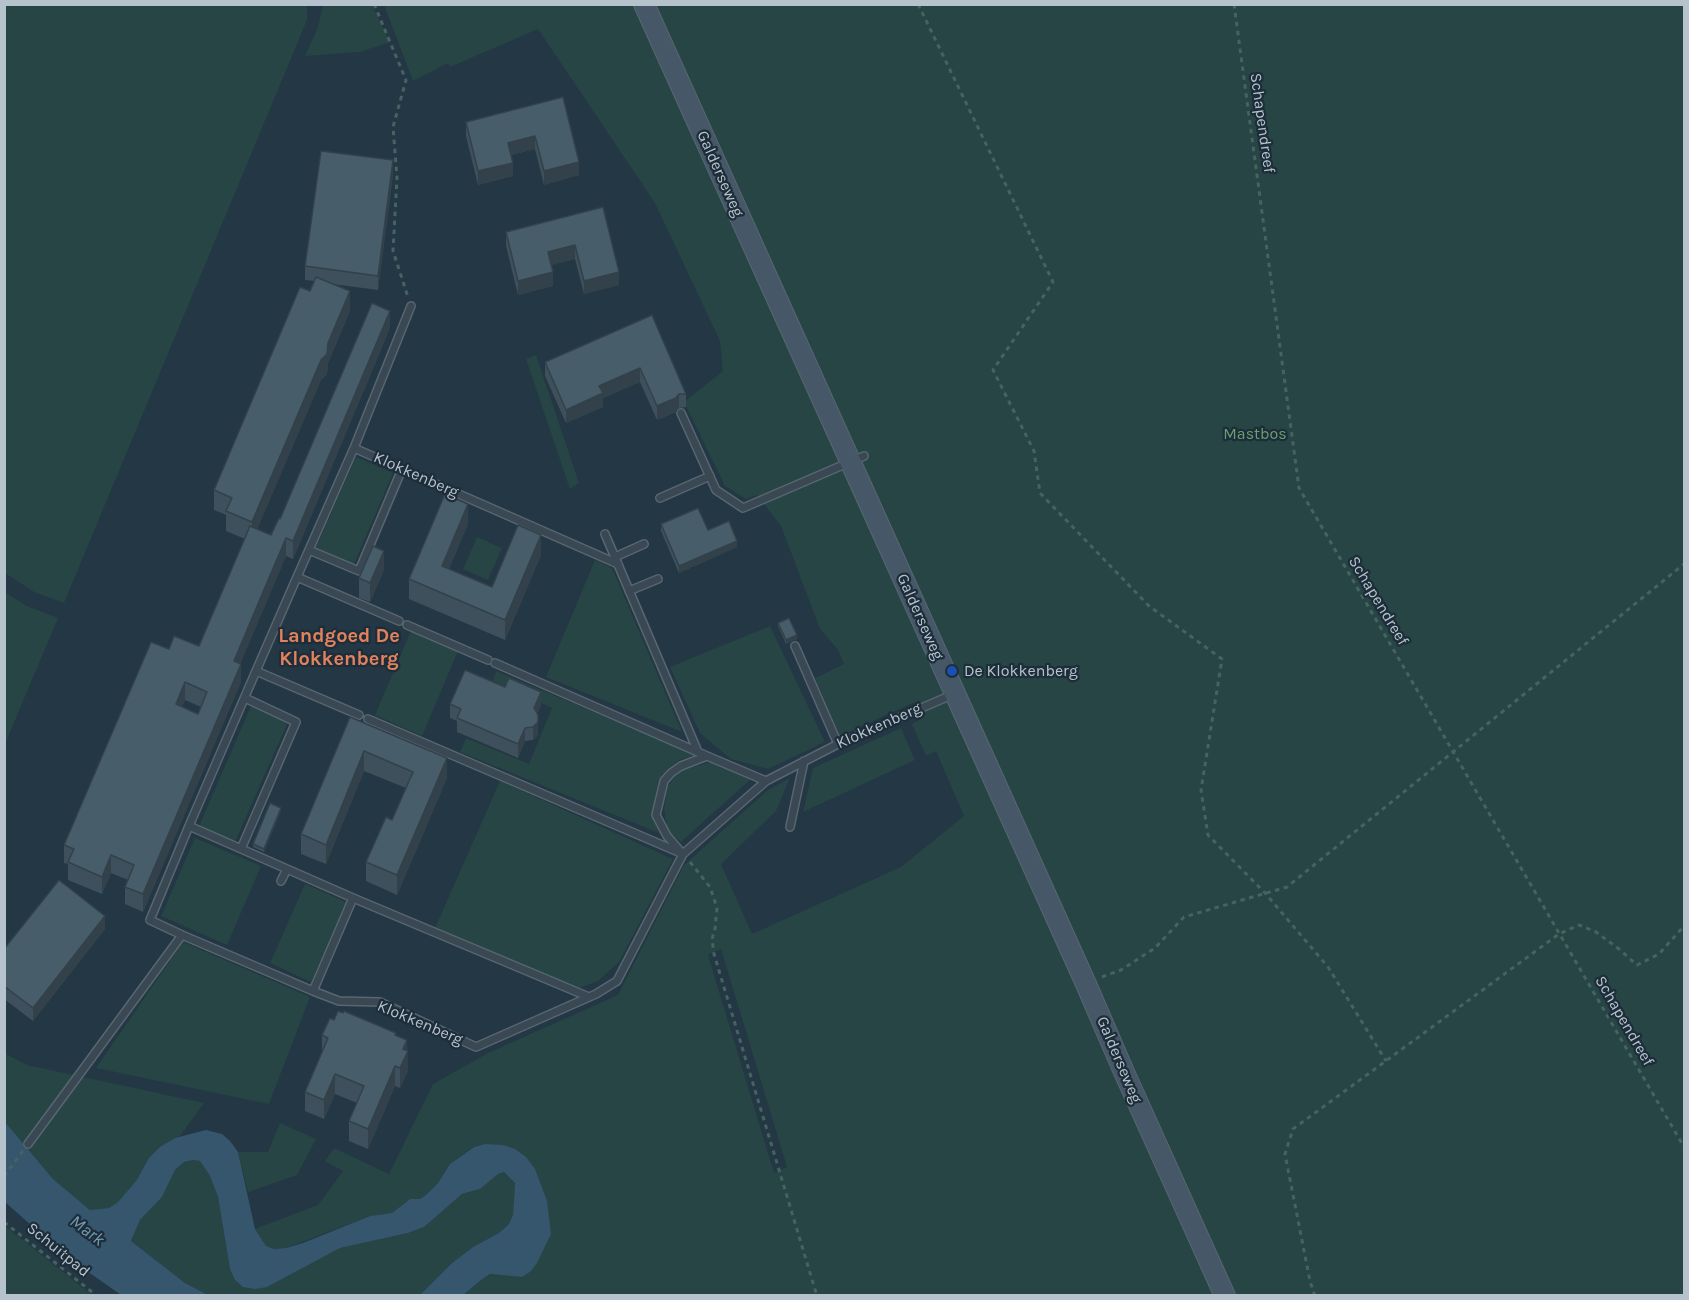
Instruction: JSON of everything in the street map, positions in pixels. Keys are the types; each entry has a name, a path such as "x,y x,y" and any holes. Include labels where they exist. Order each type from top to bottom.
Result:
{"street":[{"name":"Galderseweg","path":"644,4 857,459 954,694 1225,1296"}],"lane":[{"name":"Klokkenberg","path":"411,306 354,448 150,920 339,1001 380,1002 476,1047 589,997 617,981 683,854 766,781 838,744 954,694"},
{"path":"681,413 716,490 743,508 857,459"},
{"name":"Klokkenberg","path":"354,448 616,561"},
{"path":"309,550 359,571 402,470"},
{"path":"660,498 710,476"},
{"path":"605,534 698,752"},
{"path":"616,561 644,544"},
{"path":"297,577 399,621"},
{"path":"629,591 658,579"},
{"path":"407,625 488,660"},
{"path":"795,646 838,744"},
{"path":"495,663 766,781"},
{"path":"256,671 359,715"},
{"path":"241,849 296,722 245,698"},
{"path":"368,719 683,854"},
{"path":"683,854 667,836 656,814 660,794 664,781 671,773 681,766 707,756"},
{"path":"790,827 804,761"},
{"path":"189,826 589,997"},
{"path":"281,881 287,869"},
{"path":"313,991 353,898"},
{"path":"28,1144 182,935"}],"path":[{"path":"374,4 406,80 393,127 397,178 393,251 411,306"},
{"path":"918,4 1053,282 993,370 1034,450 1040,493 1149,606 1222,659 1201,790 1208,835 1265,894 1328,966 1386,1061"},
{"name":"Schapendreef","path":"1234,4 1299,488 1684,1147"},
{"path":"1086,984 1121,970 1139,959 1155,948 1184,917 1287,887 1684,564"},
{"path":"683,854 710,887 717,908 712,939 714,954 817,1296"},
{"path":"1315,1296 1285,1154 1293,1129 1559,934 1579,925 1596,932 1636,965 1659,954 1684,926"},
{"path":"4,1176 28,1144"},
{"name":"Schuitpad","path":"4,1222 97,1296"}],"green space":[{"path":"4,5 307,5 307,20 64,603 34,592 5,573"},
{"path":"323,5 372,5 390,42 360,52 305,56 318,27"},
{"name":"Mastbos","path":"384,5 1684,5 1684,1295 463,1295 490,1274 522,1277 551,1229 485,1144 473,1147 450,1164 438,1183 426,1195 420,1199 410,1199 392,1213 370,1216 286,1248 274,1249 266,1246 255,1229 318,1205 343,1171 325,1161 334,1148 389,1174 433,1084 488,1053 618,995 684,865 768,790 790,778 776,811 721,864 752,934 901,867 964,816 936,751 926,756 912,724 922,718 915,702 840,736 815,678 844,664 838,650 820,629 781,526 757,495 746,499 725,486 684,402 723,371 720,341 655,203 538,29 450,67 448,63 413,81","holes":["721,949 787,1167 774,1173 708,955"]},
{"path":"536,355 579,483 570,489 526,359"},
{"path":"356,457 393,473 354,564 316,548"},
{"path":"477,537 502,548 488,580 463,569"},
{"path":"595,560 612,568 682,732 546,677"},
{"path":"5,592 27,606 58,618 5,744"},
{"path":"770,626 825,742 768,769 731,759 700,733 670,667"},
{"path":"411,631 458,651 422,736 375,715"},
{"path":"496,671 696,755 679,760 666,770 658,782 653,808 654,821 659,833 460,752 466,738 529,764 552,708 493,681"},
{"path":"251,706 288,722 235,842 199,826"},
{"path":"901,728 915,760 803,812 813,768"},
{"path":"711,762 752,778 681,842 671,834 667,826 664,808 668,787 674,777 684,770"},
{"path":"500,781 673,859 619,962 598,981 579,988 435,928"},
{"path":"195,838 261,866 227,945 161,916"},
{"path":"305,884 346,902 311,982 270,963"},
{"path":"183,942 310,997 269,1104 96,1068"},
{"path":"5,1054 27,1065 204,1103 180,1136 175,1138 140,1173 118,1202 109,1208 90,1210 53,1179 5,1122"},
{"path":"280,1123 316,1139 297,1175 248,1192 238,1152 268,1152"},
{"path":"200,1161 210,1176 218,1197 230,1269 267,1287 339,1248 408,1233 424,1227 462,1194 480,1189 498,1173 504,1172 515,1183 513,1215 509,1224 499,1233 473,1247 452,1263 420,1295 208,1295 185,1283 131,1241 140,1220 162,1197 175,1170 184,1162"},
{"path":"5,1226 92,1295 5,1295"}],"water":[{"name":"Mark","path":"5,1122 53,1179 90,1210 109,1208 118,1202 136,1181 149,1158 160,1147 175,1138 206,1130 222,1134 238,1152 255,1229 266,1246 274,1249 303,1243 370,1216 392,1213 410,1199 420,1199 426,1195 438,1183 450,1164 474,1147 485,1144 503,1145 515,1149 526,1157 535,1169 547,1201 551,1234 537,1263 522,1277 490,1274 463,1295 420,1295 452,1263 509,1224 513,1215 515,1183 504,1172 498,1174 480,1189 462,1194 424,1227 408,1233 340,1248 267,1287 255,1289 243,1287 235,1280 230,1269 218,1197 210,1176 200,1161 193,1160 184,1162 175,1170 162,1197 140,1220 131,1241 185,1283 208,1295 121,1295 67,1257 5,1202"}],"building":[{"path":"563,97 579,162 544,171 535,136 508,143 513,163 478,171 466,122"},
{"path":"321,151 393,160 378,276 305,266"},
{"path":"603,207 619,272 584,281 575,245 548,252 553,272 518,281 506,232"},
{"path":"316,277 350,291 328,343 327,354 321,360 252,522 226,511 232,498 214,490 300,287 310,291"},
{"path":"372,303 390,311 293,541 286,538 263,592 234,661 241,664 143,894 125,887 134,865 111,855 102,877 68,862 74,849 64,845 151,642 169,649 174,636 199,646 250,526 271,535 280,519","holes":["185,682 207,692 198,714 176,704"]},
{"path":"652,315 686,394 679,394 676,398 657,406 640,368 599,386 603,393 566,410 545,362"},
{"path":"445,494 468,504 442,566 492,587 518,525 541,535 505,620 409,579"},
{"path":"698,508 708,530 729,521 737,541 679,566 661,524"},
{"path":"373,546 384,551 370,583 359,578"},
{"path":"789,618 797,635 786,640 778,623"},
{"path":"465,670 505,687 509,678 541,692 534,708 538,715 538,722 533,727 525,728 518,744 457,718 461,709 450,704"},
{"path":"350,717 447,758 397,875 366,862 386,817 392,820 413,772 364,751 326,845 301,834"},
{"path":"270,803 281,808 264,849 253,844"},
{"path":"59,880 105,916 33,1008 4,986 4,949"},
{"path":"338,1011 343,1013 344,1011 407,1040 403,1049 408,1051 400,1068 395,1066 368,1129 349,1121 364,1086 335,1074 324,1100 305,1092 328,1038 322,1035 330,1018 334,1020"}],"place":[{"name":"De Klokkenberg","path":"952,671"}],"district":[{"name":"Landgoed De Klokkenberg","path":"339,648"}]}
